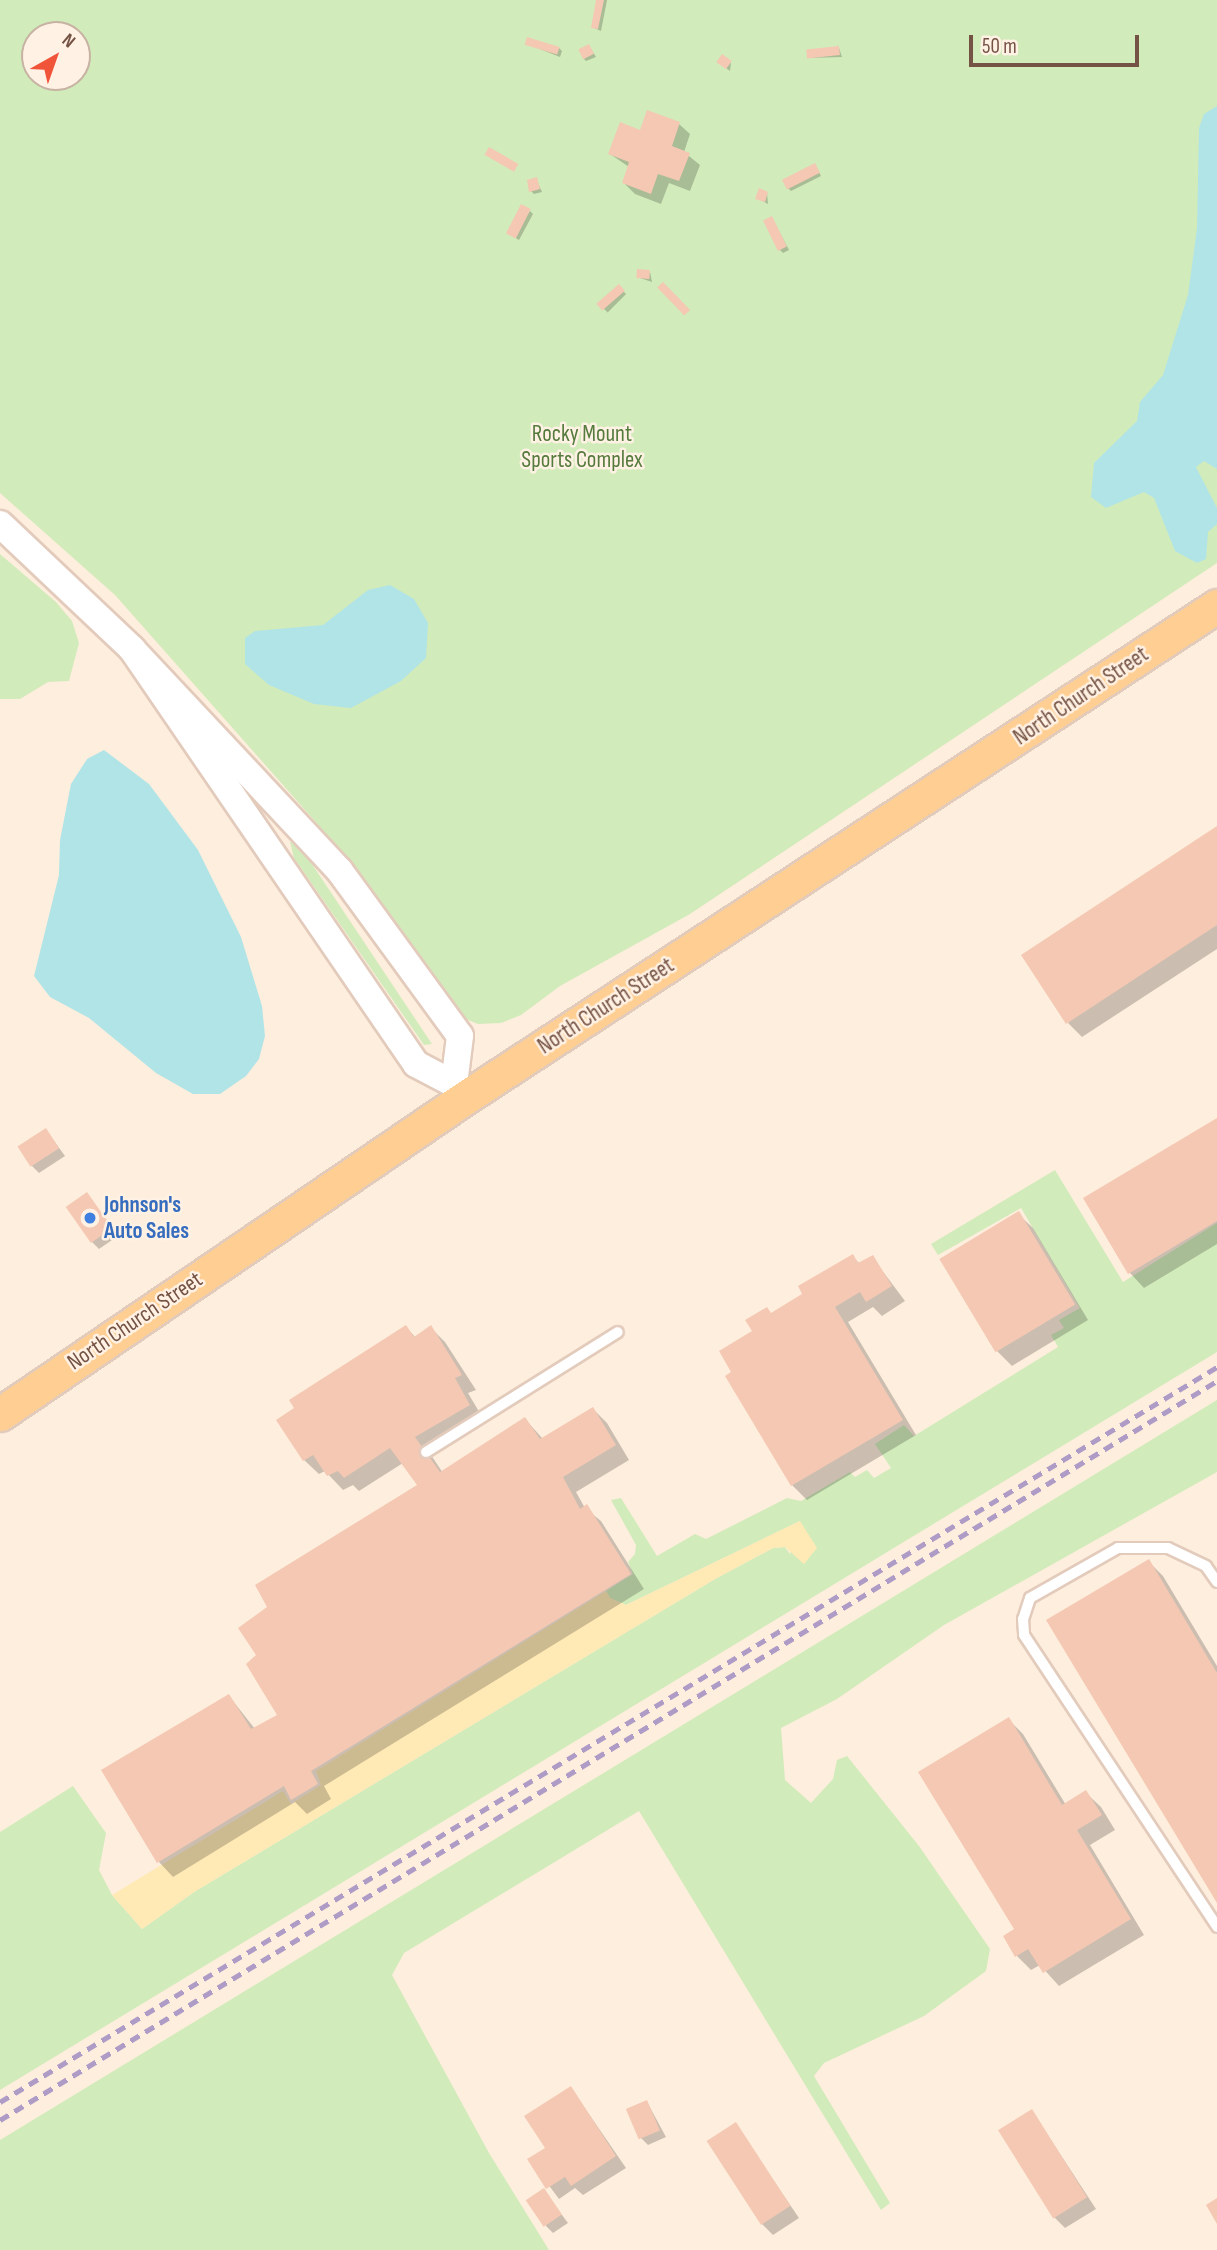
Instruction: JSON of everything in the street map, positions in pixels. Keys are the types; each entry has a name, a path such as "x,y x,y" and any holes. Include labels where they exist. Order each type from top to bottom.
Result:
{"main road":[{"name":"North Church Street","path":"0,1414 463,1099 1217,606"}],"street":[{"path":"0,524 132,649 339,870 460,1036 454,1084 416,1064 132,649"}],"lane":[{"path":"426,1452 618,1332"},
{"path":"1217,1582 1206,1566 1168,1548 1118,1548 1030,1598 1023,1619 1024,1635 1217,1927"}],"green space":[{"name":"Rocky Mount Sports Complex","path":"0,0 1217,0 1217,563 690,914 560,986 521,1015 501,1023 478,1024 458,1016 377,899 313,819 115,595 0,493"},
{"path":"0,554 56,602 72,621 79,643 69,681 48,682 20,699 0,699"},
{"path":"290,842 300,846 432,1044 424,1045 294,858"},
{"path":"1055,1170 1123,1282 1217,1223 1217,1352 0,2090 0,1832 73,1786 106,1833 99,1870 112,1895 142,1929 194,1892 715,1579 773,1548 785,1547 790,1554 800,1521 626,1605 610,1598 606,1591 633,1574 628,1562 635,1554 636,1545 611,1500 621,1498 657,1556 695,1534 706,1539 787,1498 801,1501 850,1472 855,1477 867,1470 874,1478 891,1468 875,1444 904,1425 914,1436 1058,1347 1051,1335 1064,1328 1059,1320 1080,1308 1021,1208 938,1255 931,1244"},
{"path":"1217,1400 1217,1472 944,1625 837,1699 781,1728 785,1780 811,1803 833,1779 837,1760 847,1756 919,1846 990,1949 986,1971 924,2016 824,2063 814,2076 890,2203 881,2210 639,1811 404,1953 392,1975 489,2153 549,2250 0,2250 0,2140"}],"sand":[{"path":"800,1521 817,1548 804,1564 785,1547 773,1548 715,1579 194,1892 142,1929 112,1895 283,1791 291,1804 321,1785 316,1771 606,1591 610,1598 626,1605"}],"water":[{"path":"1217,106 1217,469 1204,461 1196,467 1217,508 1217,524 1208,532 1206,559 1197,563 1175,551 1154,498 1144,492 1106,508 1091,497 1094,463 1137,421 1140,402 1163,375 1188,295 1197,228 1199,128 1204,114"},
{"path":"390,585 414,599 428,623 426,658 401,681 351,708 314,704 269,685 245,664 245,638 255,631 323,625 368,590"},
{"path":"104,750 149,784 198,850 241,937 262,1006 265,1036 259,1059 246,1076 220,1094 193,1094 156,1073 89,1018 50,997 34,976 59,875 60,840 71,784 87,759"}],"building":[{"path":"596,0 604,0 598,29 591,28"},
{"path":"527,37 560,47 557,55 525,45"},
{"path":"589,44 594,54 583,59 578,49"},
{"path":"839,46 840,55 807,58 806,49"},
{"path":"722,54 732,61 726,69 716,62"},
{"path":"647,110 680,122 672,146 690,153 679,181 658,174 651,194 622,183 629,162 608,154 620,122 640,130"},
{"path":"489,147 518,164 514,172 484,155"},
{"path":"815,163 820,173 787,190 782,180"},
{"path":"537,177 540,189 529,192 527,180"},
{"path":"759,188 768,192 765,202 755,199"},
{"path":"521,204 531,209 516,238 506,233"},
{"path":"772,216 787,247 778,251 763,220"},
{"path":"637,269 650,270 649,279 636,278"},
{"path":"663,282 690,310 684,316 657,288"},
{"path":"619,284 625,291 602,310 596,304"},
{"path":"1217,826 1217,925 1066,1024 1021,955"},
{"path":"1217,1118 1217,1221 1128,1274 1083,1198"},
{"path":"46,1128 59,1148 31,1167 17,1147"},
{"path":"87,1192 112,1228 91,1243 66,1207"},
{"path":"1019,1211 1075,1304 995,1352 939,1259"},
{"path":"853,1254 858,1263 873,1255 892,1286 866,1302 860,1292 835,1307 903,1420 791,1486 725,1376 731,1372 719,1351 752,1331 745,1320 767,1307 771,1313 802,1294 798,1286"},
{"path":"406,1325 414,1337 431,1325 462,1375 455,1378 470,1405 415,1437 440,1472 525,1417 540,1439 593,1407 616,1445 563,1477 580,1509 587,1504 631,1574 311,1771 318,1784 291,1800 284,1786 157,1863 101,1770 229,1694 251,1729 277,1715 246,1664 256,1655 238,1628 267,1607 255,1585 417,1485 390,1448 344,1478 338,1471 327,1476 313,1455 303,1461 276,1420 294,1408 289,1400"},
{"path":"1149,1559 1217,1673 1217,1903 1046,1620"},
{"path":"1009,1717 1062,1805 1086,1790 1102,1815 1077,1830 1131,1919 1043,1973 1028,1949 1015,1957 1003,1936 1014,1929 918,1772"},
{"path":"571,2086 616,2156 571,2186 565,2177 546,2189 527,2159 545,2148 524,2116"},
{"path":"647,2100 660,2130 639,2139 626,2109"},
{"path":"1032,2109 1087,2197 1053,2218 998,2130"},
{"path":"736,2122 790,2206 761,2225 707,2141"},
{"path":"544,2188 562,2215 544,2227 526,2200"},
{"path":"1217,2198 1217,2224 1206,2205"}],"railway":[{"path":"0,2102 1217,1367"},
{"path":"0,2120 1217,1381"}],"place":[{"name":"Johnson's Auto Sales","path":"90,1218"}]}
